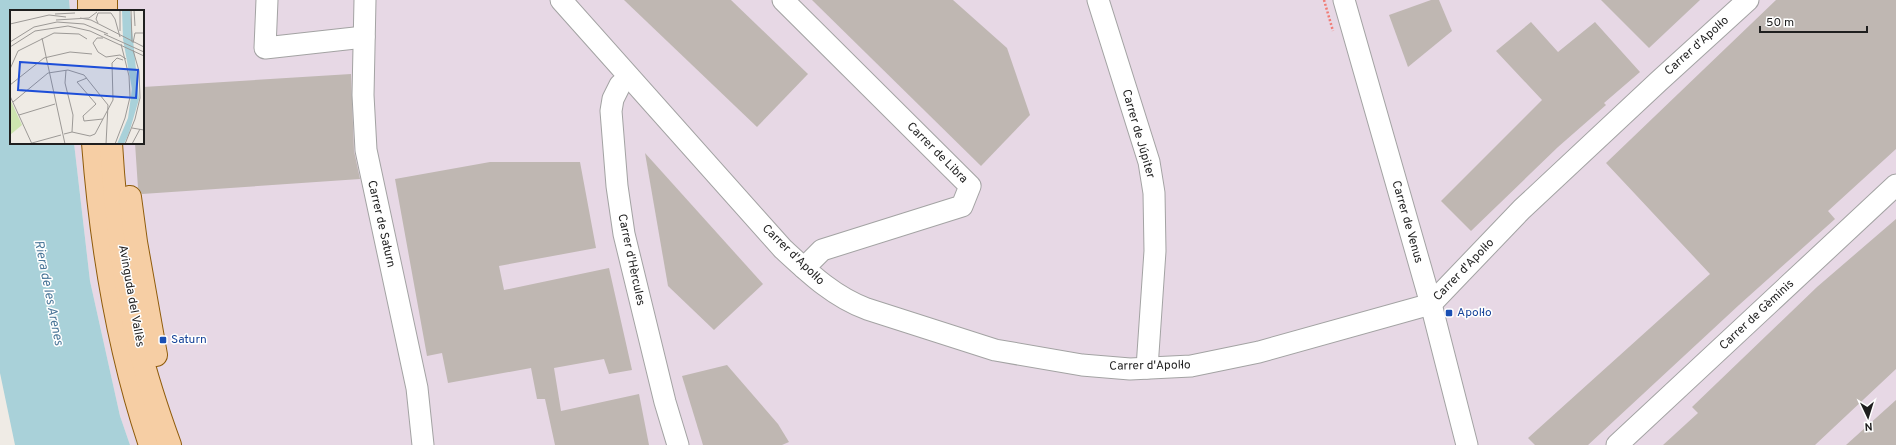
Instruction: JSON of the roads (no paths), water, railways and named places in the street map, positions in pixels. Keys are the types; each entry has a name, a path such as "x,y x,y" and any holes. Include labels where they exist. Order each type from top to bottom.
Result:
{"main road":[{"name":"Avinguda del Vallès","path":"93,144 100,214 113,306 124,356 150,445"},
{"name":"Avinguda del Vallès","path":"110,144 127,227"},
{"path":"125,144 127,227 170,445"}],"street":[{"path":"267,0 265,48 364,37"},
{"name":"Carrer de Saturn","path":"365,0 363,94 366,150 416,388 423,445"},
{"name":"Carrer d'Apol·lo","path":"561,0 783,249 836,294 850,303 995,350 1082,365 1122,369 1191,366 1259,352 1431,304 1522,209 1748,0"},
{"name":"Carrer de Libra","path":"783,0 970,186 962,206 822,250 804,268"},
{"name":"Carrer de Júpiter","path":"1098,0 1149,162 1154,193 1155,243 1147,368"},
{"name":"Carrer de Venus","path":"1344,0 1431,304 1467,445"},
{"name":"Carrer d'Hèrcules","path":"629,77 620,85 613,98 611,111 617,186 624,234 664,402 678,445"},
{"name":"Carrer de Gèminis","path":"1617,445 1896,185"}],"water":[{"name":"Riera de les Arenes","path":"0,0 69,0 70,10 10,10 10,144 74,144 90,281 120,416 130,445 15,445 0,373"}],"place":[{"name":"Apol·lo","path":"1449,313"},
{"name":"Saturn","path":"163,340"}]}
